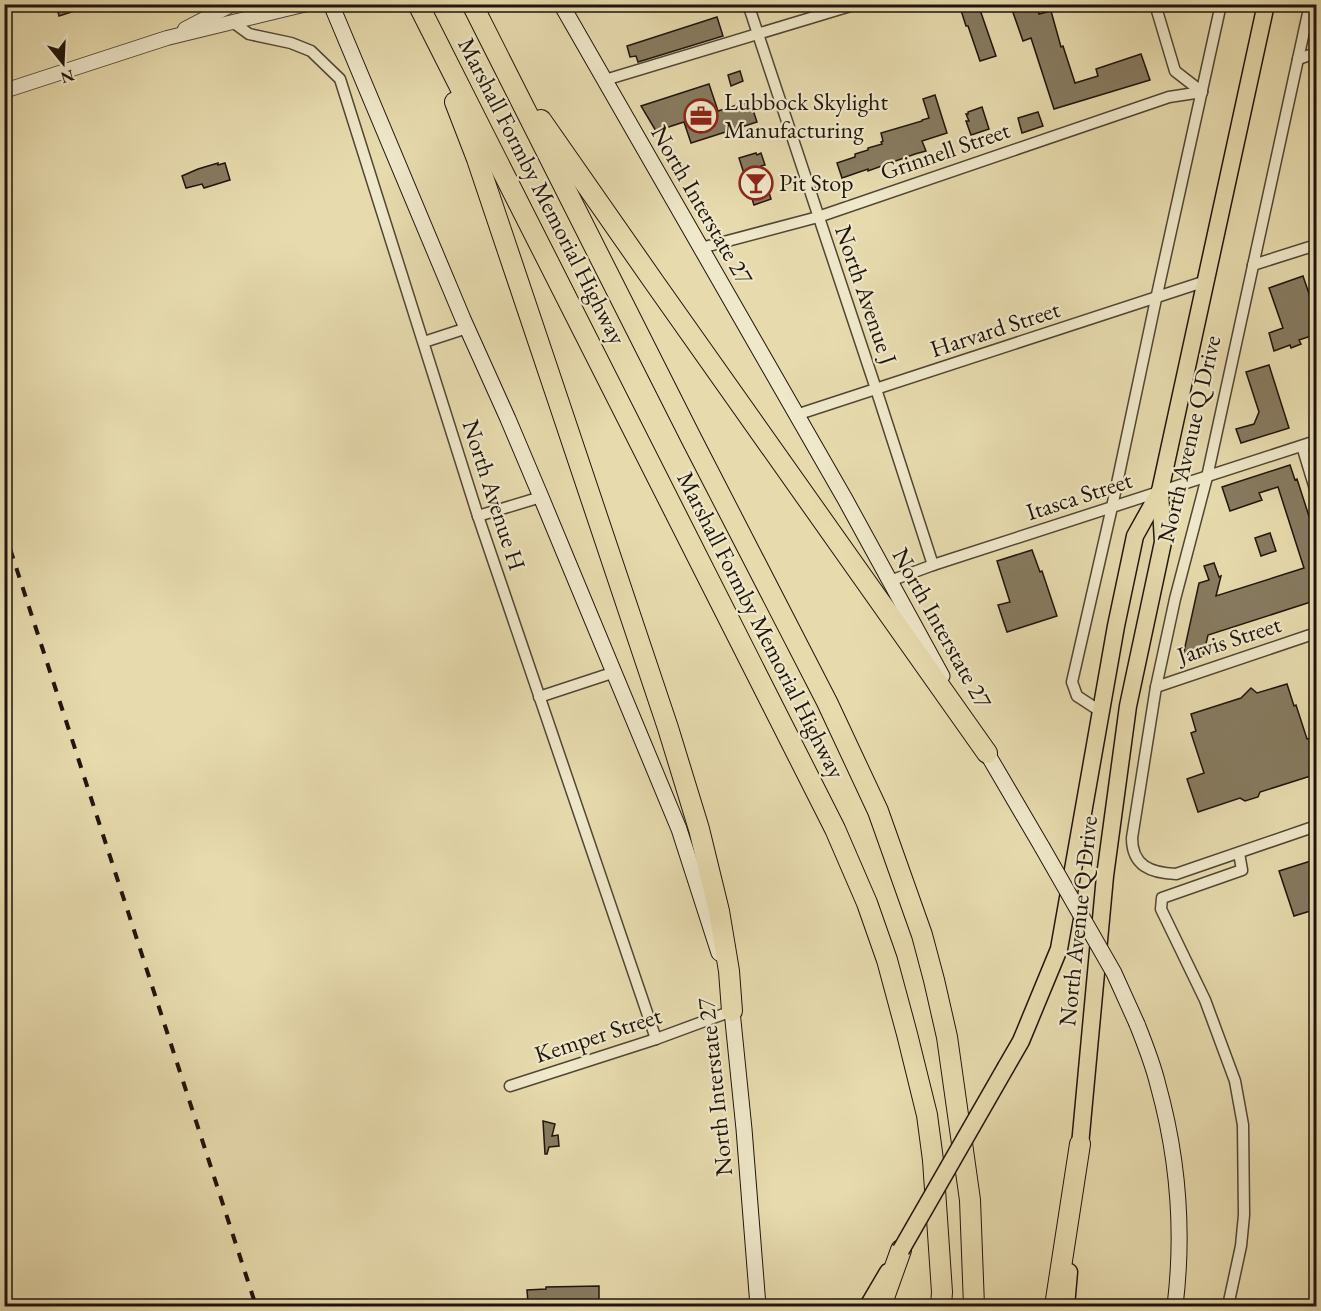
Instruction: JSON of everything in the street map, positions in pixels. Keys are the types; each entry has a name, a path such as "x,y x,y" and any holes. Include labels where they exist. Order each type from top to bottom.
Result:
{"highway":[{"path":"418,4 477,159 668,728 708,861 729,971 732,1011"},
{"name":"Marshall Formby Memorial Highway","path":"418,4 835,829 867,903 887,960 927,1115 933,1160 941,1306"},
{"name":"Marshall Formby Memorial Highway","path":"472,4 827,702 878,811 922,935 947,1037 970,1200 974,1306"},
{"path":"504,68 987,753"},
{"path":"1055,1306 1080,1144"},
{"path":"881,1306 901,1250"}],"main road":[{"name":"North Interstate 27","path":"331,4 467,328 542,497 679,829 722,963 732,1011 758,1306"},
{"name":"North Interstate 27","path":"561,4 845,499 940,673 1114,973 1137,1024 1158,1083 1168,1126 1175,1167 1179,1223 1179,1276 1175,1306"},
{"name":"North Avenue Q Drive","path":"1065,1306 1105,876 1128,706 1162,542 1160,491 1266,4"},
{"name":"North Avenue Q Drive","path":"868,1306 1021,1041 1059,950 1100,711 1135,536 1160,491"}],"street":[{"path":"167,38 232,4"},
{"path":"4,91 167,38 307,4"},
{"name":"North Avenue J","path":"747,4 933,565"},
{"path":"605,80 857,4"},
{"path":"1155,4 1175,71 1202,92"},
{"path":"1100,711 1077,696 1072,682 1221,4"},
{"name":"North Avenue Q Drive","path":"1239,853 1176,874 1159,873 1138,861 1132,850 1132,838 1156,687 1175,599 1207,477 1310,4"},
{"name":"North Avenue H","path":"234,23 249,34 291,43 311,51 340,79 478,516 656,1039"},
{"path":"1298,59 1317,53"},
{"name":"Grinnell Street","path":"701,248 818,217 1169,97 1202,92"},
{"path":"1253,265 1317,245"},
{"name":"Harvard Street","path":"796,415 1206,281"},
{"path":"424,342 467,328"},
{"name":"Itasca Street","path":"890,581 933,565 1317,441"},
{"path":"1302,446 1317,492"},
{"path":"478,516 542,497"},
{"name":"Jarvis Street","path":"1156,687 1317,633"},
{"path":"539,697 615,672"},
{"path":"1228,1306 1241,1246 1244,1215 1243,1125 1235,1082 1205,1000 1161,909 1162,898 1242,870 1239,853 1317,826"},
{"name":"Kemper Street","path":"510,1086 656,1039 732,1011"}],"building":[{"path":"56,4 87,4 87,7 59,16"},
{"path":"959,4 978,4 996,56 980,61"},
{"path":"1010,4 1036,4 1039,14 1051,11 1061,47 1063,46 1075,83 1098,76 1096,69 1141,54 1150,80 1054,109 1031,38 1023,41"},
{"path":"717,17 723,36 638,62 636,56 630,57 627,46"},
{"path":"740,71 743,81 731,86 728,75"},
{"name":"Lubbock Skylight Manufacturing","path":"709,84 718,111 750,101 757,122 691,143 684,122 656,131 641,106"},
{"path":"935,95 947,133 922,141 926,151 842,178 837,163 882,144 881,133 929,118 923,99"},
{"path":"982,107 989,129 971,135 966,114"},
{"path":"1038,112 1043,126 1022,133 1018,118"},
{"name":"Pit Stop","path":"756,153 757,155 761,153 765,165 761,166 771,199 754,205 739,158"},
{"path":"218,163 218,165 225,163 230,180 204,188 202,184 186,188 182,176"},
{"path":"1303,276 1317,317 1317,334 1299,340 1301,344 1291,348 1290,345 1274,351 1269,333 1283,328 1269,288"},
{"path":"1269,365 1289,428 1241,443 1236,429 1254,424 1259,412 1246,372"},
{"path":"1290,465 1295,480 1297,479 1317,541 1317,600 1208,635 1203,657 1189,662 1190,658 1183,656 1199,583 1209,580 1204,566 1214,563 1219,577 1221,576 1216,596 1304,568 1278,487 1259,493 1262,500 1230,511 1222,487"},
{"path":"1270,533 1276,551 1261,556 1255,538"},
{"path":"1032,550 1040,572 1042,571 1057,616 1007,632 998,605 1010,602 997,561"},
{"path":"1287,684 1307,739 1317,737 1317,774 1260,792 1258,797 1245,801 1240,798 1198,812 1187,779 1204,773 1191,733 1196,731 1191,714 1241,698 1251,688 1257,693"},
{"path":"1317,859 1317,909 1294,916 1279,871"},
{"path":"543,1121 555,1124 552,1136 558,1135 559,1146 549,1147 547,1154 545,1154"},
{"path":"599,1286 599,1304 528,1303 527,1290 546,1289 546,1287"}],"railway":[{"path":"4,530 256,1306"}],"place":[{"name":"Lubbock Skylight Manufacturing","path":"701,116"},
{"name":"Pit Stop","path":"756,183"}]}
